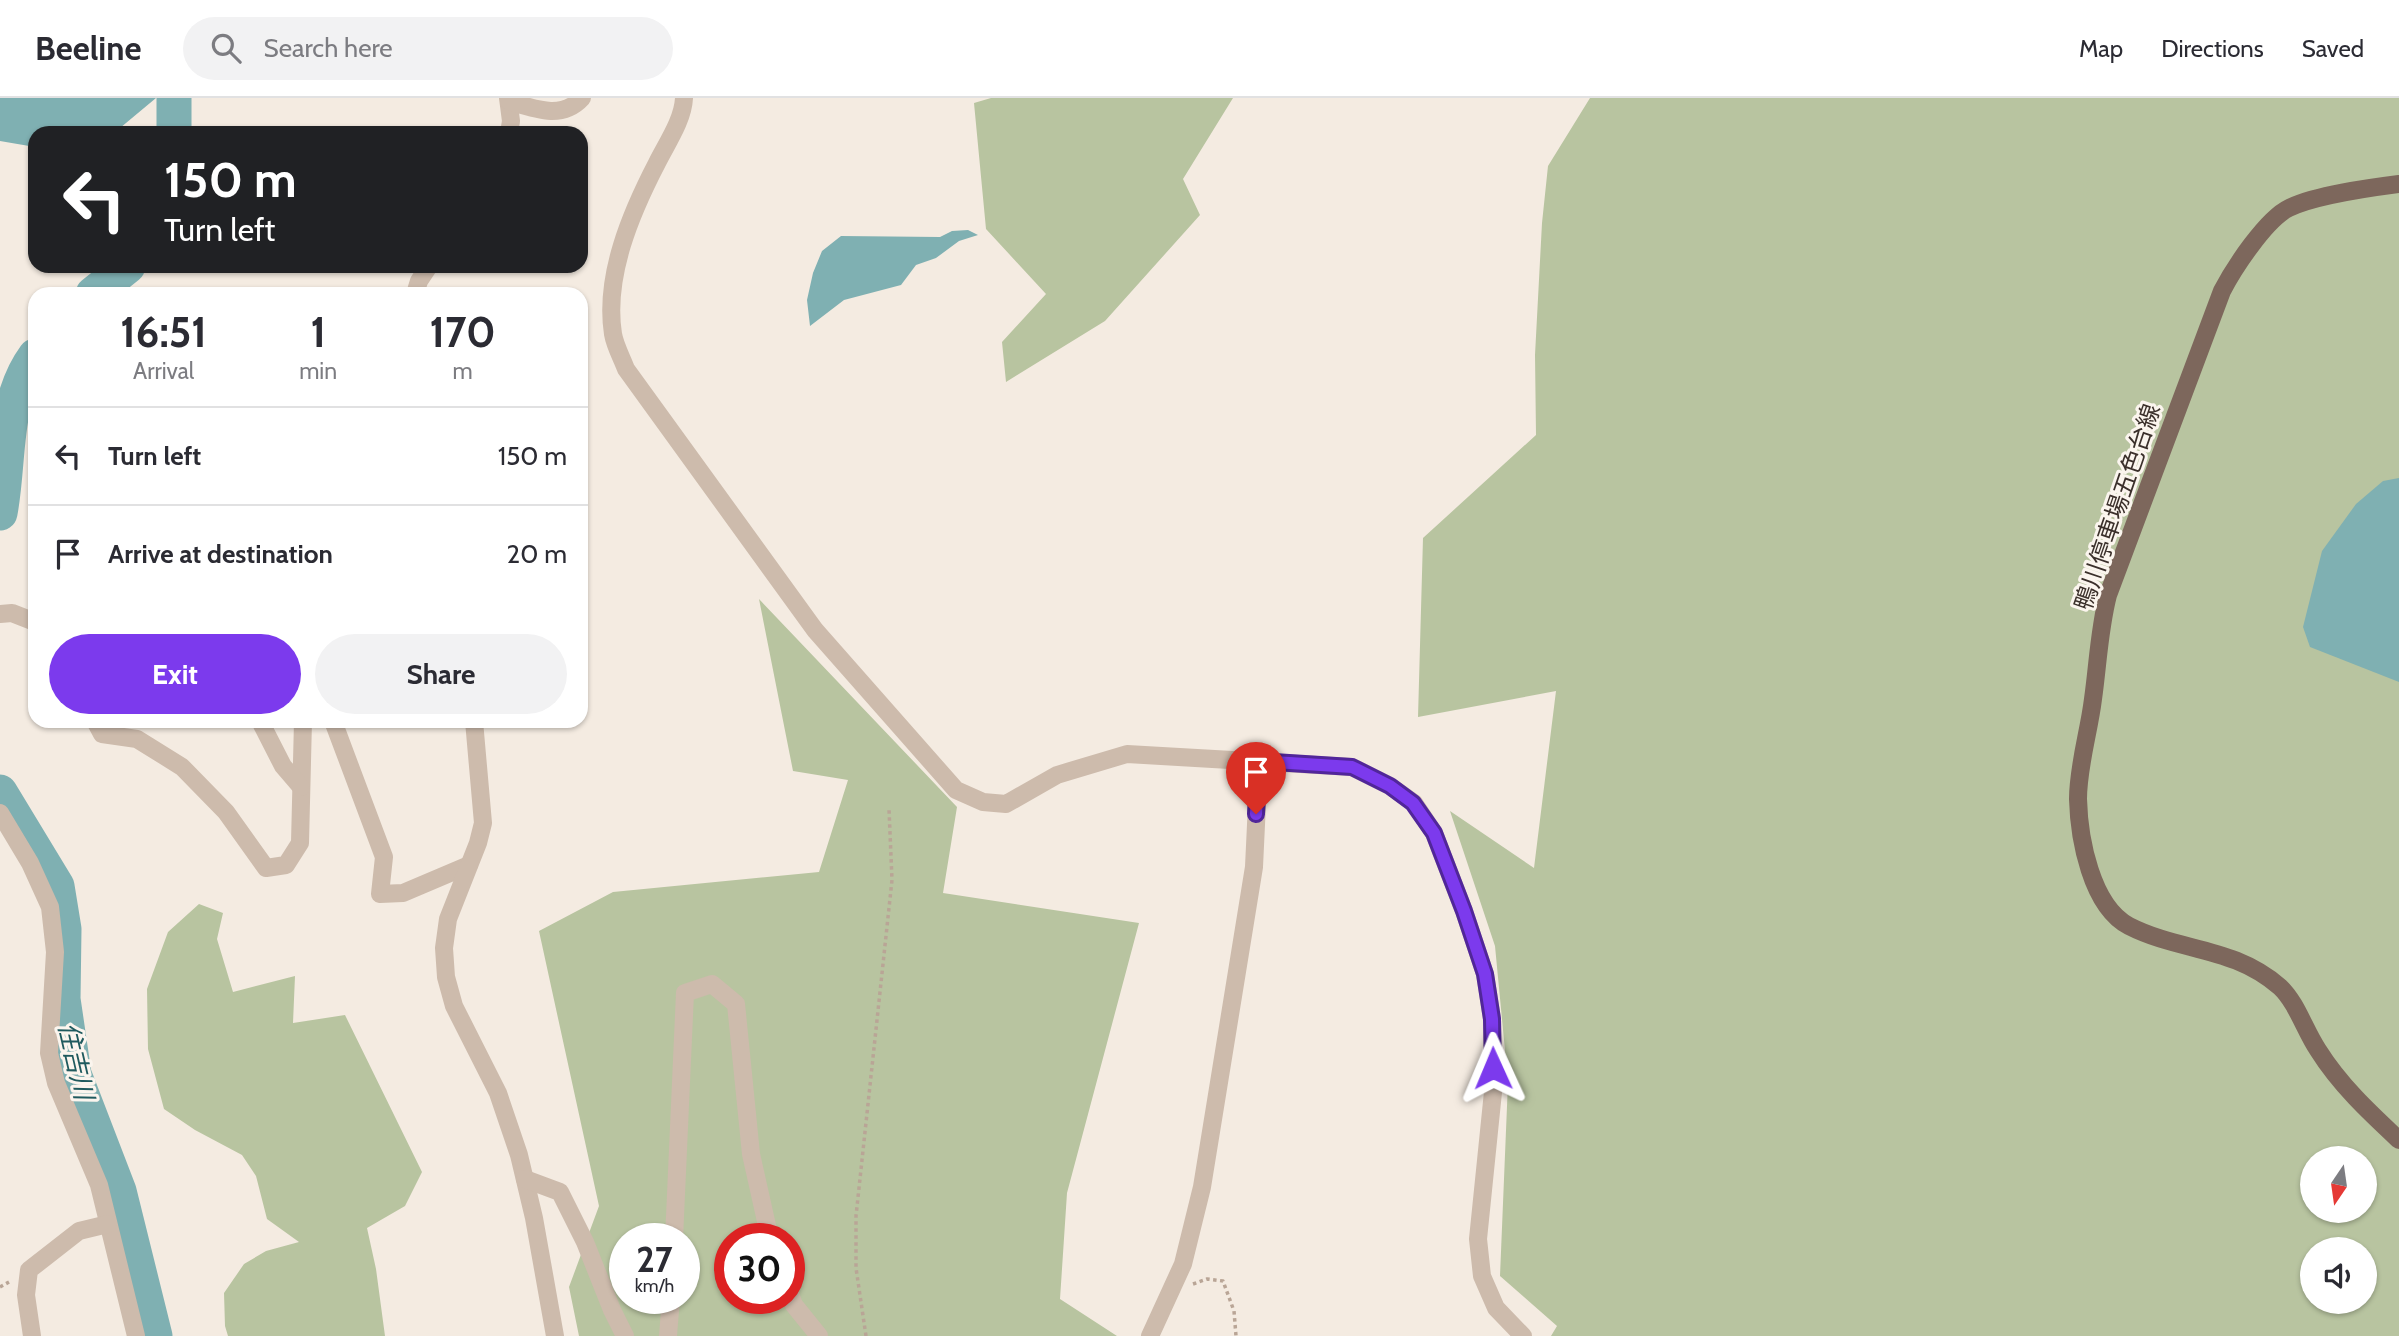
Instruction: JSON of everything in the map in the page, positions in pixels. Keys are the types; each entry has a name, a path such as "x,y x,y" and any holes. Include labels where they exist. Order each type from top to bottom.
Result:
{"main road":[{"name":"鴨川停車場五色台線","path":"2399,184 2309,201 2288,208 2275,218 2232,272 2217,303 2108,595 2101,624 2096,684 2078,799 2090,876 2104,905 2126,925 2154,936 2216,952 2257,969 2266,976 2282,989 2315,1047 2338,1080 2399,1140"}],"street":[{"path":"510,126 509,100 560,113 574,107 582,98"},
{"path":"684,98 676,124 641,193 622,247 611,303 613,337 626,369 824,640 956,790 983,802 1006,804 1057,775 1127,754 1352,767 1390,786 1413,803 1434,833 1485,974 1492,1019 1493,1092 1478,1239 1482,1276 1496,1308 1523,1336"},
{"path":"0,614 12,613 28,619"},
{"path":"99,728 102,734 137,739 182,767 226,812 267,868 286,865 300,844 303,728"},
{"path":"263,728 282,766 301,787"},
{"path":"335,728 384,857 380,894 403,893 469,865"},
{"path":"475,728 483,823 478,843 448,919 444,948 446,977 454,1006 498,1093 519,1155 555,1336"},
{"path":"1150,1336 1183,1264 1202,1187 1254,867 1259,761"},
{"path":"0,813 30,863 50,907 55,952 49,1053 56,1083 99,1185 136,1336"},
{"path":"675,1223 685,993 712,984 736,1004 751,1154 766,1223"},
{"path":"525,1179 560,1192 585,1242 625,1336"},
{"path":"32,1336 26,1295 29,1270 79,1231 108,1224"},
{"path":"668,1336 670,1314"},
{"path":"801,1314 819,1336"}],"path":[{"path":"866,1336 856,1268 856,1216 892,880 889,809"},
{"path":"1171,1290 1207,1279 1223,1280 1234,1311 1236,1336"}],"green space":[{"path":"991,98 1233,98 1183,179 1200,215 1105,321 1006,382 1002,342 1046,294 986,229 974,103"},
{"path":"1590,98 2399,98 2399,1336 1551,1336 1557,1326 1500,1276 1508,1082 1495,946 1450,811 1534,868 1556,691 1418,717 1423,538 1536,435 1535,355 1548,166"},
{"path":"759,599 957,807 943,893 1139,923 1067,1193 1060,1299 1117,1336 579,1336 569,1287 599,1206 539,931 613,892 819,872 848,780 793,771"},
{"path":"199,904 223,913 217,939 233,992 295,976 293,1023 345,1015 422,1172 405,1206 367,1228 376,1269 385,1336 228,1336 224,1293 244,1264 266,1251 299,1242 267,1219 256,1176 242,1155 195,1130 164,1109 148,1049 147,989 168,932"}],"water":[{"path":"0,98 156,98 122,126 28,126 28,146 0,141"},
{"path":"968,230 978,235 959,241 936,258 916,265 901,285 844,300 810,326 807,300 813,273 822,251 841,236 940,237 952,231"},
{"path":"2399,478 2399,682 2310,647 2303,627 2322,551 2356,504 2383,481"}],"waterway":[{"name":"住吉川","path":"174,98 174,126"},
{"name":"住吉川","path":"102,287 119,273"},
{"name":"住吉川","path":"0,513 12,412 28,367"},
{"name":"住吉川","path":"0,792 57,886 64,929 63,999 74,1074 119,1191 155,1336"}],"route":[{"path":"1256,814 1259,761 1352,767 1390,786 1413,803 1434,833 1485,974 1492,1019 1493,1068"}]}
